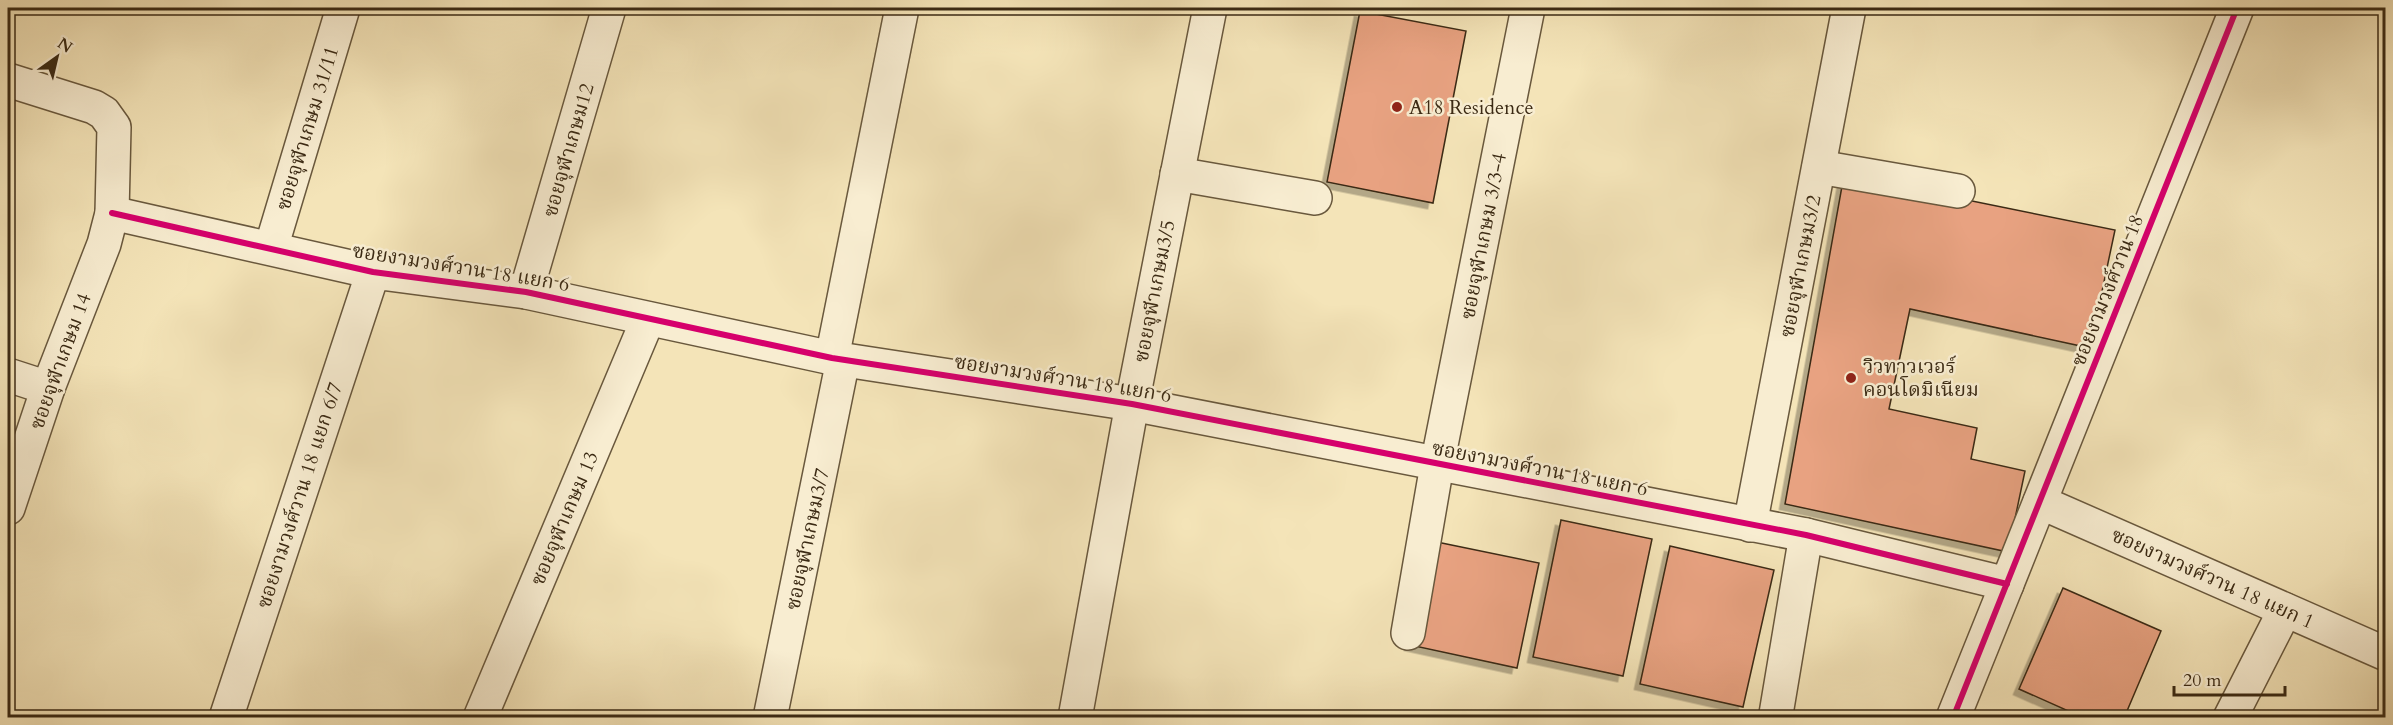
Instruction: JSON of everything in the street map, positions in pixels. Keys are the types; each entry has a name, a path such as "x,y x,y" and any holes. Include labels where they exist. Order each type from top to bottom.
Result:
{"street":[{"name":"ซอยจุฬาเกษม 31/11","path":"272,248 343,8"},
{"name":"ซอยจุฬาเกษม12","path":"526,292 609,8"},
{"name":"ซอยจุฬาเกษม3/7","path":"770,717 902,8"},
{"name":"ซอยจุฬาเกษม3/5","path":"1075,717 1132,404 1210,8"},
{"name":"ซอยจุฬาเกษม 3/3-4","path":"1407,633 1437,465 1528,8"},
{"name":"ซอยจุฬาเกษม3/2","path":"1750,525 1849,8"},
{"name":"ซอยงามวงศ์วาน 18","path":"1953,717 2040,502 2233,8"},
{"name":"ซอยจุฬาเกษม 14","path":"8,80 104,113 114,127 112,213 104,244 48,388 8,508"},
{"path":"1819,166 1958,190"},
{"path":"1177,174 1315,198"},
{"name":"ซอยงามวงศ์วาน 18 แยก 6","path":"112,213 373,272 526,292 838,359 1132,404 1806,535 2007,584"},
{"name":"ซอยงามวงศ์วาน 18 แยก 6/7","path":"226,717 373,272"},
{"name":"ซอยจุฬาเกษม 13","path":"480,717 648,319"},
{"path":"8,375 48,388"},
{"name":"ซอยงามวงศ์วาน 18 แยก 1","path":"2040,502 2385,654"},
{"path":"1776,714 1806,535"},
{"path":"2230,717 2285,610"}],"building":[{"name":"A18 Residence","path":"1360,11 1466,31 1433,203 1327,182"},
{"name":"วิวทาวเวอร์ คอนโดมิเนียม","path":"1844,175 2115,230 2090,348 1910,309 1889,409 1977,428 1971,459 2025,471 2008,552 1785,504"},
{"path":"1561,520 1652,539 1623,676 1533,657"},
{"path":"1432,541 1539,563 1517,668 1410,645"},
{"path":"1670,546 1774,570 1743,707 1640,684"},
{"path":"2063,588 2161,631 2124,718 2084,718 2019,689"}],"cycle path":[{"path":"1953,718 2237,8"},
{"path":"112,213 373,272 526,292 832,358 1132,404 1806,535 2007,584"}],"place":[{"name":"A18 Residence","path":"1397,107"},
{"name":"วิวทาวเวอร์ คอนโดมิเนียม","path":"1851,378"}]}
